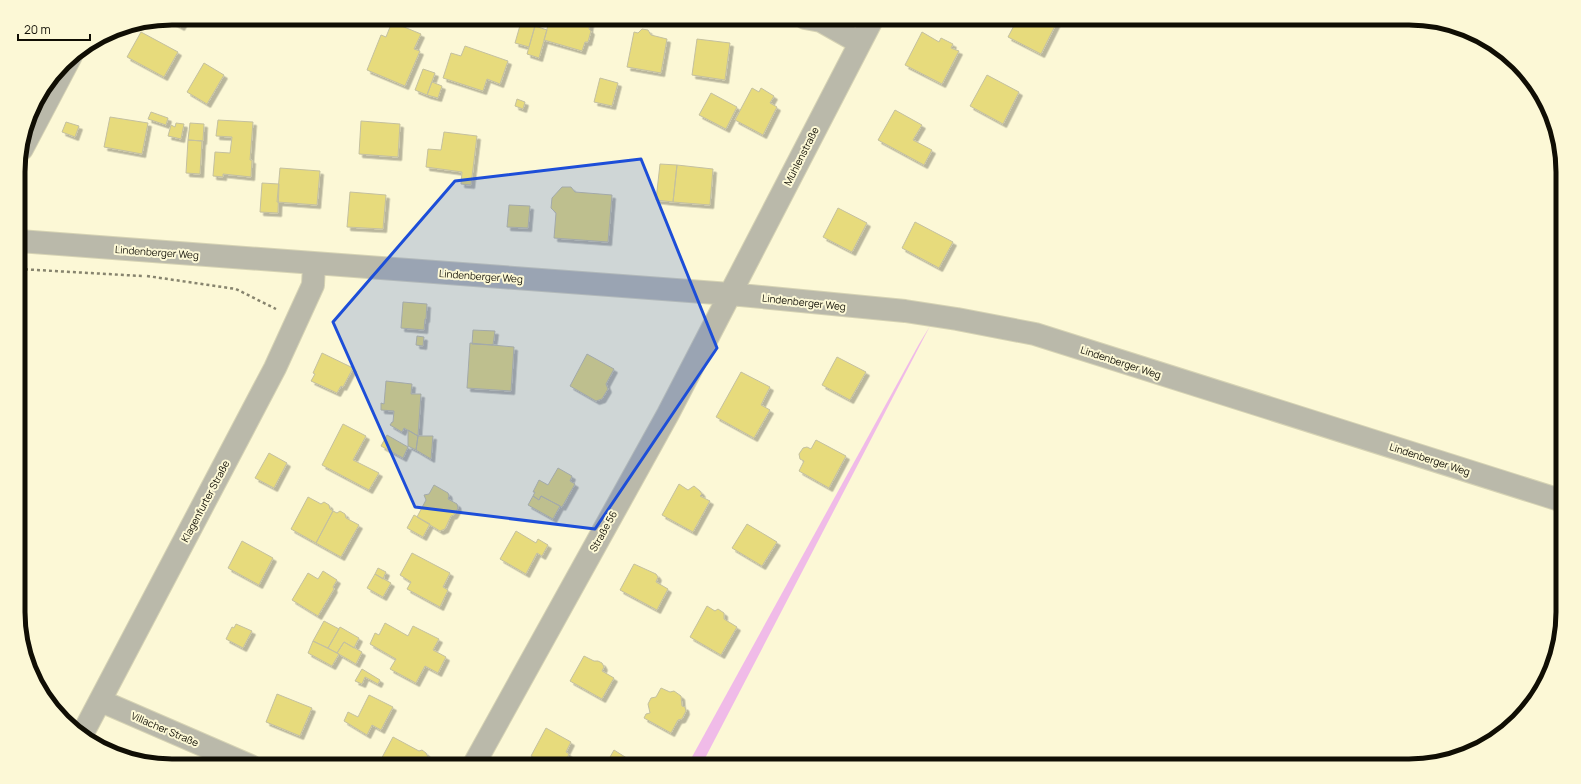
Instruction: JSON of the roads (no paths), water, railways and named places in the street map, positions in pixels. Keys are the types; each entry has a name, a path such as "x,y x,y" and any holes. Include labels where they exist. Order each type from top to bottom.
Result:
{"street":[{"path":"828,25 860,43"},
{"name":"Mühlenstraße","path":"730,294 869,25"},
{"path":"30,134 61,75"},
{"name":"Lindenberger Weg","path":"25,242 730,294 905,311 957,319 1035,334 1556,499"},
{"name":"Klagenfurter Straße","path":"84,731 275,368 313,285 314,264"},
{"name":"Straße 56","path":"477,759 668,414 730,294"},
{"name":"Villacher Straße","path":"101,701 235,759"}]}
